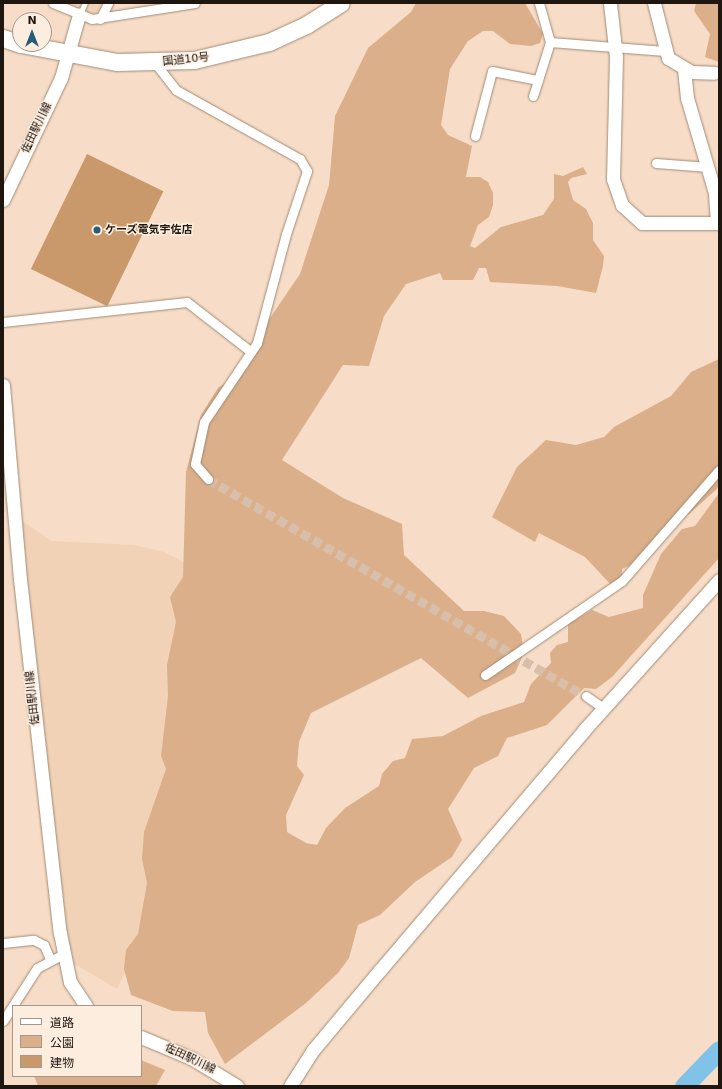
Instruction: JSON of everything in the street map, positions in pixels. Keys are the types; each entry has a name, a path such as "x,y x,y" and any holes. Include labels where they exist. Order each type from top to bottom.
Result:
{"highway":[{"name":"国道10号","path":"52,51 117,62 155,63 208,58 252,47 306,25 341,3"}],"street":[{"path":"53,3 79,15 100,19 195,3"},
{"path":"100,19 108,3"},
{"path":"534,96 550,42 539,3"},
{"path":"610,3 616,47 612,162 615,190 622,205 647,224 717,223 715,193 687,98 684,69"},
{"path":"654,3 665,51 672,62 684,69 717,72"},
{"name":"佐田駅川線","path":"3,200 61,78 79,15"},
{"path":"550,42 665,51"},
{"path":"155,63 176,90 300,159 306,167 263,323 250,351 204,422 195,464 208,479"},
{"path":"475,136 492,71 538,80"},
{"path":"656,163 708,167"},
{"path":"3,322 187,302 250,351"},
{"name":"佐田駅川線","path":"3,385 8,473 63,954 70,982 85,1005"},
{"path":"485,675 622,581 719,470"},
{"path":"290,1086 322,1039 603,708 719,580"},
{"path":"586,696 603,708"},
{"path":"3,943 34,940 44,945 50,959"},
{"path":"13,1005 29,980 50,959 63,954"},
{"path":"3,1021 12,1007"},
{"name":"佐田駅川線","path":"142,1037 197,1061 237,1086"}],"lane":[{"path":"79,15 85,3"}],"shaded area":[{"path":"58,3 105,3 96,16"},
{"path":"21,520 52,541 134,545 164,552 184,562 167,816 151,919 117,989 73,963 68,952"}],"green space":[{"path":"416,3 525,3 543,34 540,43 531,46 510,44 493,31 483,31 468,41 450,69 441,125 448,135 472,146 466,177 480,177 488,182 493,193 493,205 489,217 478,225 470,246 475,248 501,227 543,215 554,199 554,174 563,176 583,167 587,174 571,178 568,182 573,200 586,209 593,223 593,240 604,256 603,266 596,293 557,286 490,282 486,268 479,268 473,280 443,280 440,273 406,284 384,316 369,366 343,365 282,460 343,498 402,524 404,555 464,611 484,611 504,616 521,634 524,653 515,673 468,698 421,658 311,713 299,742 297,766 304,775 286,815 287,832 306,843 317,845 326,828 345,808 379,786 382,774 393,761 405,758 412,739 443,736 481,716 524,702 531,684 551,663 550,653 557,645 568,642 568,624 592,610 609,617 643,608 643,595 661,554 682,529 695,526 719,493 719,558 612,677 596,689 584,688 547,725 507,738 498,756 474,768 448,809 462,840 452,857 415,882 380,915 358,925 349,958 338,973 306,1003 225,1064 208,1033 205,1012 173,1011 131,995 124,969 126,950 138,934 147,883 142,859 144,832 166,769 161,756 168,696 167,665 176,622 170,597 183,577 186,472 201,415 218,388 247,369 268,321 300,274 329,185 335,116 368,48 411,12"},
{"path":"696,3 719,3 719,62 705,57 710,34 694,11"},
{"path":"719,359 719,487 689,514 668,524 633,564 622,569 622,586 614,588 585,557 539,533 535,542 492,517 517,467 546,440 576,445 604,437 614,427 671,396 691,372"},
{"path":"142,1060 165,1070 156,1086 38,1086 34,1077 142,1077"}],"building":[{"name":"ケーズ電気宇佐店","path":"87,154 163,191 107,306 31,269"}],"waterway":[{"path":"684,1086 719,1050"}],"tunnel":[{"path":"208,479 586,696"}],"place":[{"name":"ケーズ電気宇佐店","path":"97,230"}]}
